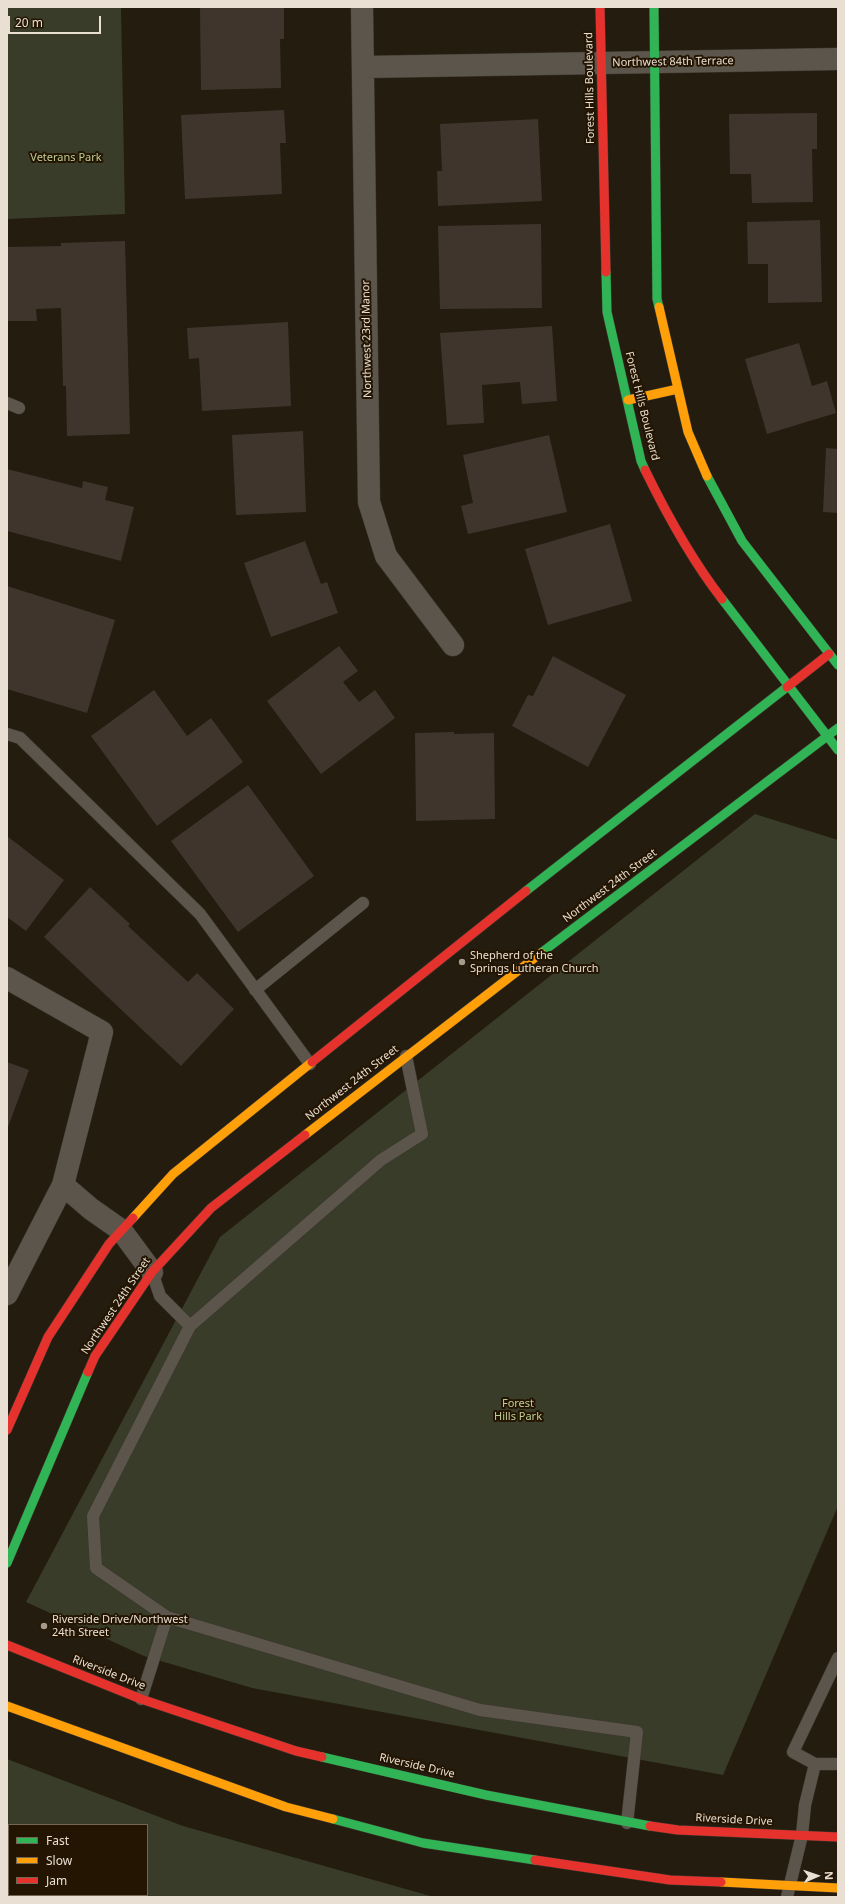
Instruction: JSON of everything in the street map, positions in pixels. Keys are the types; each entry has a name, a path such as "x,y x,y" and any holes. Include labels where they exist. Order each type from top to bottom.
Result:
{"street":[{"name":"Northwest 23rd Manor","path":"362,7 369,502 386,556 453,645"},
{"name":"Forest Hills Boulevard","path":"600,7 608,312 641,461 666,513 700,571 787,686 838,750"},
{"path":"654,7 657,299 688,432 710,482 742,541 838,665"},
{"name":"Northwest 84th Terrace","path":"364,67 838,59"},
{"path":"628,400 678,389"},
{"path":"7,1430 48,1337 108,1244 173,1174 466,938 829,654"},
{"name":"Northwest 24th Street","path":"7,1563 95,1356 152,1272 211,1208 406,1056 838,728"},
{"path":"7,978 102,1032 63,1184 7,1294"},
{"path":"63,1184 91,1209 121,1230 152,1272"},
{"name":"Riverside Drive","path":"7,1645 141,1698 296,1750 486,1795 627,1823 678,1830 838,1837"},
{"path":"8,1707 286,1807 423,1843 670,1880 788,1891 838,1888"}],"lane":[{"path":"7,404 19,408"},
{"path":"7,734 20,738 200,914 310,1064"},
{"path":"255,990 363,903"},
{"path":"406,1056 422,1134 381,1160 190,1326 93,1516 96,1568 167,1617 480,1710 637,1732 627,1823"},
{"path":"152,1272 160,1296 190,1326"},
{"path":"141,1698 167,1617"},
{"path":"838,1658 793,1752 815,1764 838,1764"},
{"path":"788,1891 802,1835 806,1805 815,1764"}],"green space":[{"name":"Veterans Park","path":"7,7 121,7 125,214 7,219"},
{"name":"Forest Hills Park","path":"755,814 838,840 838,1506 723,1775 252,1688 144,1656 26,1602 220,1237"},
{"path":"7,1759 183,1826 434,1897 7,1897"}],"building":[{"path":"284,7 284,39 280,39 281,88 201,90 200,8"},
{"path":"284,110 286,143 280,143 282,194 185,199 181,115"},
{"path":"817,113 817,149 812,149 813,202 752,203 751,174 730,174 729,114"},
{"path":"538,119 542,201 438,206 437,171 442,171 440,124"},
{"path":"820,220 822,302 768,303 768,264 748,264 747,222"},
{"path":"541,224 542,308 440,309 438,226"},
{"path":"125,241 130,434 67,436 66,386 63,386 61,308 36,309 37,321 8,321 7,247 61,246 61,243"},
{"path":"288,322 291,406 202,411 199,358 189,359 187,328"},
{"path":"552,326 557,401 522,404 520,382 482,385 484,423 447,425 440,333"},
{"path":"799,343 812,386 827,381 836,413 767,434 745,359"},
{"path":"303,431 306,512 236,515 232,435"},
{"path":"549,435 567,512 468,534 461,506 473,503 463,455"},
{"path":"826,448 838,449 838,513 823,512"},
{"path":"7,469 82,488 83,481 108,487 105,500 134,507 121,561 7,531"},
{"path":"610,524 632,601 548,625 525,549"},
{"path":"305,541 321,584 327,582 338,613 271,637 244,563"},
{"path":"7,586 115,620 87,713 7,689"},
{"path":"339,646 358,671 343,682 359,702 375,690 395,718 321,774 267,701"},
{"path":"553,656 626,695 588,767 512,726 528,695 533,696"},
{"path":"154,690 187,736 211,718 243,762 157,826 91,736"},
{"path":"454,732 454,734 494,733 495,819 416,821 415,733"},
{"path":"248,785 314,876 238,932 171,841"},
{"path":"7,836 64,880 26,931 7,917"},
{"path":"90,887 130,924 128,926 188,982 197,973 234,1009 181,1066 44,937"},
{"path":"7,1062 29,1070 7,1130"}],"traffic: fast":[{"path":"654,7 657,299 659,307"},
{"path":"606,272 607,312 641,461 645,470"},
{"path":"707,476 742,541 838,665"},
{"path":"722,599 838,750"},
{"path":"526,891 787,687"},
{"path":"541,953 838,728"},
{"path":"7,1563 88,1372"},
{"path":"322,1757 486,1795 650,1826"},
{"path":"333,1819 423,1843 535,1860"}],"traffic: slow":[{"path":"659,307 688,432 707,476"},
{"path":"628,400 678,389"},
{"path":"305,1135 541,953"},
{"path":"133,1218 173,1174 312,1062"},
{"path":"7,1706 286,1807 333,1819"},
{"path":"721,1882 838,1888"}],"traffic: jam":[{"path":"600,7 606,272"},
{"path":"645,470 680,536 722,599"},
{"path":"787,687 829,654"},
{"path":"312,1062 526,891"},
{"path":"88,1372 95,1356 152,1272 211,1208 305,1135"},
{"path":"7,1430 48,1337 109,1244 133,1218"},
{"path":"7,1645 141,1699 296,1751 322,1757"},
{"path":"650,1826 678,1830 838,1837"},
{"path":"535,1860 670,1880 721,1882"}],"place":[{"name":"Shepherd of the Springs Lutheran Church","path":"462,962"},
{"name":"Riverside Drive/Northwest 24th Street","path":"44,1626"}]}
